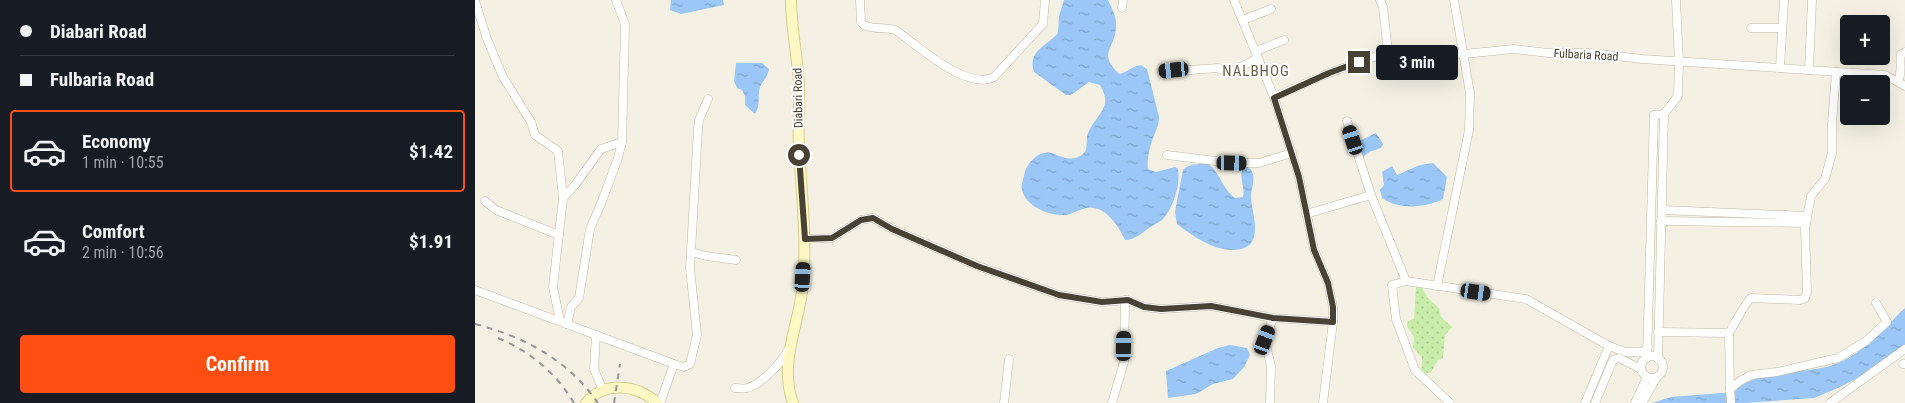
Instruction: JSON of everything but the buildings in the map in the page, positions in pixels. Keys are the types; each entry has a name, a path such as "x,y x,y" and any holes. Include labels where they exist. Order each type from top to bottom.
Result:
{"street":[{"path":"564,322 571,307 579,298 590,229 602,202 622,142 625,24 616,0"},
{"name":"Diabari Road","path":"791,0 799,73 799,142 805,239 802,290 797,323 789,348 787,364 787,380 793,403"},
{"path":"860,0 861,22 864,25 897,31 953,71 972,78 987,80 994,77 1043,24 1045,0"},
{"path":"1234,0 1274,98 1299,177 1314,250 1328,283 1333,307 1333,322 1323,403"},
{"path":"1380,0 1383,7 1388,52"},
{"path":"1437,286 1469,130 1470,93 1454,0"},
{"path":"1642,403 1662,368 1658,359 1664,114 1678,96 1679,62 1676,0"},
{"path":"1780,68 1783,0"},
{"path":"1809,70 1812,0"},
{"path":"475,1 487,39 503,78 531,122 535,134 558,151 563,198 553,286 564,322"},
{"path":"1243,20 1271,9"},
{"path":"1751,28 1782,28"},
{"path":"1162,72 1218,68 1229,73 1257,54 1284,40"},
{"name":"Fulbaria Road","path":"1274,98 1329,73 1388,52 1464,54 1514,49 1548,53 1590,53 1679,62 1885,75 1901,84"},
{"path":"1901,84 1901,54 1905,52"},
{"path":"1731,403 1729,333 1740,318 1748,300 1751,298 1800,300 1805,298 1807,292 1807,219 1811,196 1825,178 1831,153 1836,72"},
{"path":"475,290 674,364 684,367 689,364 696,345 697,328 690,268 698,129 699,120 708,99"},
{"path":"1647,358 1654,114 1664,114"},
{"path":"1347,121 1371,196 1406,282"},
{"path":"563,198 575,185 601,149 622,142"},
{"path":"1167,155 1232,163 1259,163 1292,153"},
{"path":"1306,214 1371,196"},
{"path":"485,201 496,210 559,235"},
{"path":"1661,210 1807,219"},
{"path":"805,239 832,238 861,220 873,218 892,229 977,266 1059,295 1102,302 1125,300 1144,307 1161,309 1211,306 1273,318 1333,322"},
{"path":"1661,221 1807,219"},
{"path":"692,252 736,260"},
{"path":"1450,403 1415,370 1396,319 1392,285 1406,282 1526,299 1609,346 1626,352 1642,352 1648,348"},
{"path":"1112,403 1123,362 1125,300"},
{"path":"1730,390 1740,381 1751,375 1777,372 1838,358 1854,349 1887,322 1876,303"},
{"path":"1270,403 1271,366 1265,340 1273,318"},
{"path":"1659,332 1729,333"},
{"path":"596,335 595,372 603,391"},
{"path":"1585,403 1609,346"},
{"path":"735,388 747,388 766,376 783,359 789,348"},
{"path":"1829,403 1905,350"},
{"path":"1595,403 1613,360 1619,358 1641,369 1647,377"},
{"path":"1641,369 1642,362 1647,358 1658,359"},
{"path":"1004,403 1009,359"},
{"path":"586,403 603,391 627,387 639,390 659,403 674,364"},
{"path":"1647,377 1657,377"},
{"path":"1635,403 1647,377"}],"green space":[{"path":"1416,286 1421,286 1428,298 1439,308 1441,317 1452,327 1445,335 1443,358 1438,360 1431,372 1423,374 1421,373 1422,358 1413,347 1414,337 1407,326 1408,321 1414,319"}],"water":[{"path":"671,0 723,0 724,5 681,14 670,10"},
{"path":"1064,0 1108,0 1116,20 1115,35 1108,56 1109,61 1119,74 1141,65 1147,69 1159,117 1158,126 1149,151 1148,169 1156,172 1175,167 1178,169 1177,189 1170,210 1162,220 1132,239 1125,240 1111,218 1100,210 1087,208 1071,214 1053,214 1033,206 1024,196 1022,190 1025,171 1029,164 1042,153 1051,153 1065,158 1076,158 1083,154 1086,149 1088,133 1105,104 1105,96 1100,85 1089,82 1071,95 1066,95 1034,72 1033,59 1039,49 1058,33 1059,16"},
{"path":"736,63 762,63 769,69 760,87 758,107 755,114 745,105 745,96 742,90 737,88 734,81"},
{"path":"1376,133 1383,144 1381,148 1369,152 1363,157 1357,142"},
{"path":"1433,163 1447,177 1443,199 1420,206 1404,206 1382,198 1380,190 1384,185 1382,172 1392,166 1397,175 1420,165"},
{"path":"1209,164 1227,191 1235,198 1243,197 1241,176 1243,169 1246,166 1253,173 1251,198 1255,235 1248,246 1241,249 1232,250 1215,247 1177,224 1175,212 1183,170 1191,165"},
{"path":"1905,308 1905,346 1863,375 1814,398 1744,403 1652,403 1671,397 1734,392 1744,384 1755,379 1833,365 1863,348"},
{"path":"1230,345 1247,348 1250,355 1244,367 1233,379 1213,384 1196,394 1168,398 1166,371 1218,348"}],"railway":[{"path":"475,324 511,336 544,352 573,374 598,403"},
{"path":"498,338 542,364 559,382 574,403"},
{"path":"614,403 620,364"}],"district":[{"name":"NALBHOG","path":"1256,71"}],"route":[{"path":"799,155 805,239 832,238 861,220 873,218 892,229 977,266 1059,295 1102,302 1128,300 1144,307 1161,309 1197,305 1211,306 1273,318 1333,322 1333,307 1328,283 1314,250 1299,177 1274,98 1329,73 1359,62"}]}
